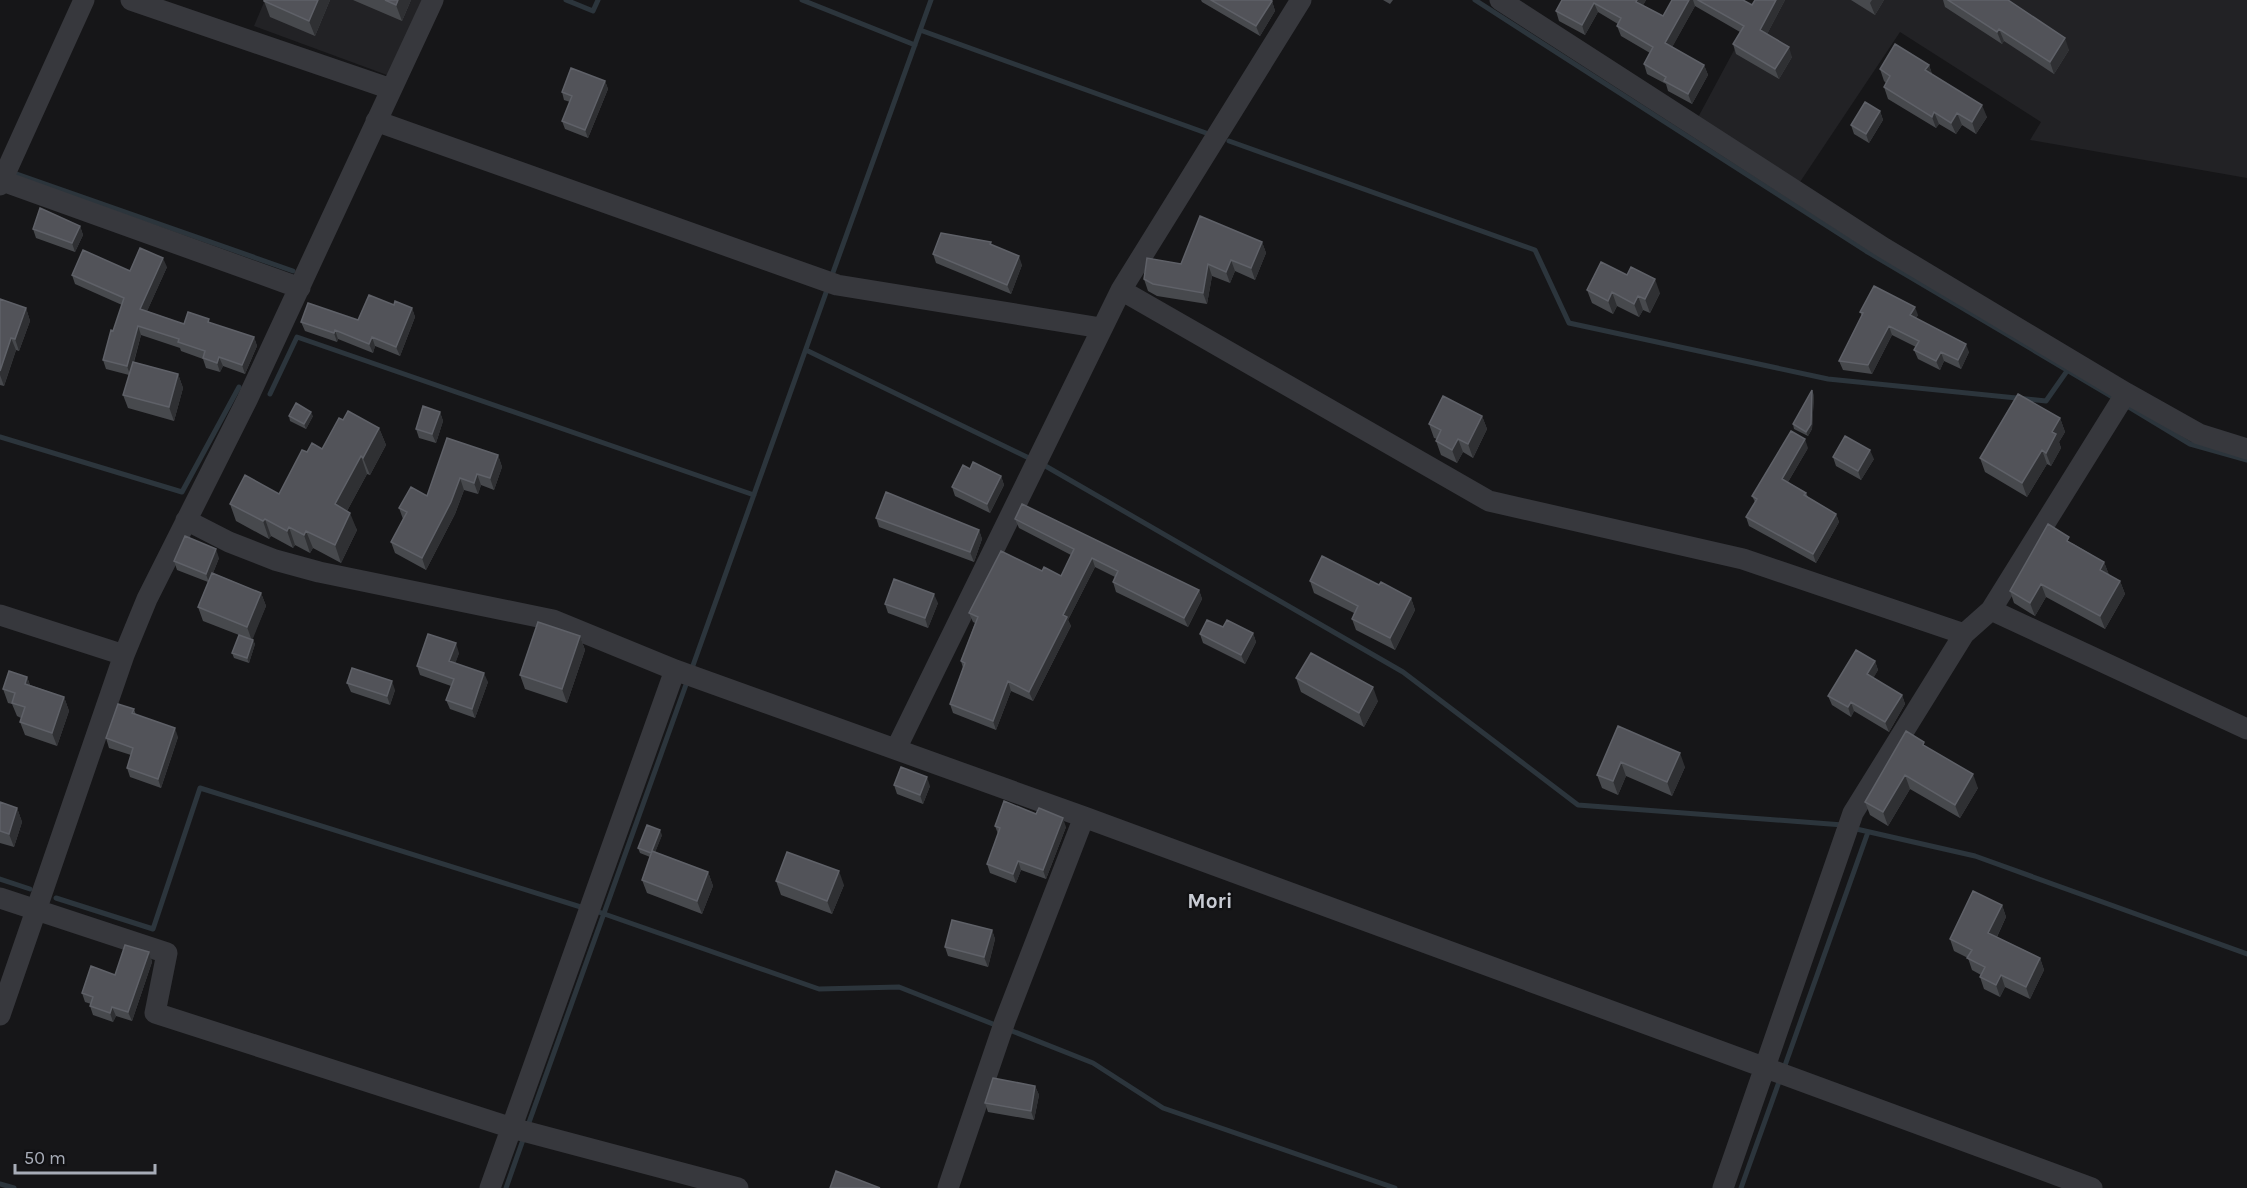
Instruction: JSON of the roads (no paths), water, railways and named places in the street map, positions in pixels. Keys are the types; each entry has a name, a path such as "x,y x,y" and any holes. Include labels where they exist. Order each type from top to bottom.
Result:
{"street":[{"path":"84,0 3,178 300,288"},
{"path":"131,0 391,89"},
{"path":"0,1015 124,656 147,599 300,288 433,0"},
{"path":"896,749 1121,290 1301,0"},
{"path":"1500,0 2122,400 2199,434 2247,449"},
{"path":"376,121 831,283 1101,328"},
{"path":"1121,290 1489,501 1743,559 1964,634"},
{"path":"1723,1188 1853,813 1964,634 1991,610 2122,400"},
{"path":"186,520 229,542 275,560 319,572 552,621 675,670 1084,817 2092,1188"},
{"path":"1991,610 2247,729"},
{"path":"0,615 124,656"},
{"path":"490,1188 675,670"},
{"path":"948,1188 1003,1029 1084,817"},
{"path":"0,898 167,953 155,1013 512,1128 738,1188"}],"waterway":[{"path":"566,0 593,11 598,0"},
{"path":"802,0 915,45"},
{"path":"831,278 931,0"},
{"path":"1475,0 1866,251 2116,399"},
{"path":"920,30 1206,133"},
{"path":"1229,141 1535,250 1569,323 1828,379 2046,401 2067,371"},
{"path":"11,172 293,271"},
{"path":"691,671 828,287"},
{"path":"270,394 297,337 754,495"},
{"path":"806,350 1033,460"},
{"path":"0,437 182,492 239,387"},
{"path":"2124,404 2190,444 2247,460"},
{"path":"1042,464 1403,672 1578,805 1843,825"},
{"path":"527,1128 688,679"},
{"path":"56,898 153,929 200,788 584,908"},
{"path":"1852,828 1975,856 2247,954"},
{"path":"1783,1071 1868,832"},
{"path":"0,879 30,889"},
{"path":"593,910 819,989 899,987 998,1026"},
{"path":"1007,1029 1093,1063 1163,1108 1395,1188"},
{"path":"1741,1188 1780,1079"},
{"path":"506,1188 524,1137"},
{"path":"0,1184 14,1188"}],"district":[{"name":"Mori","path":"1210,901"}]}
